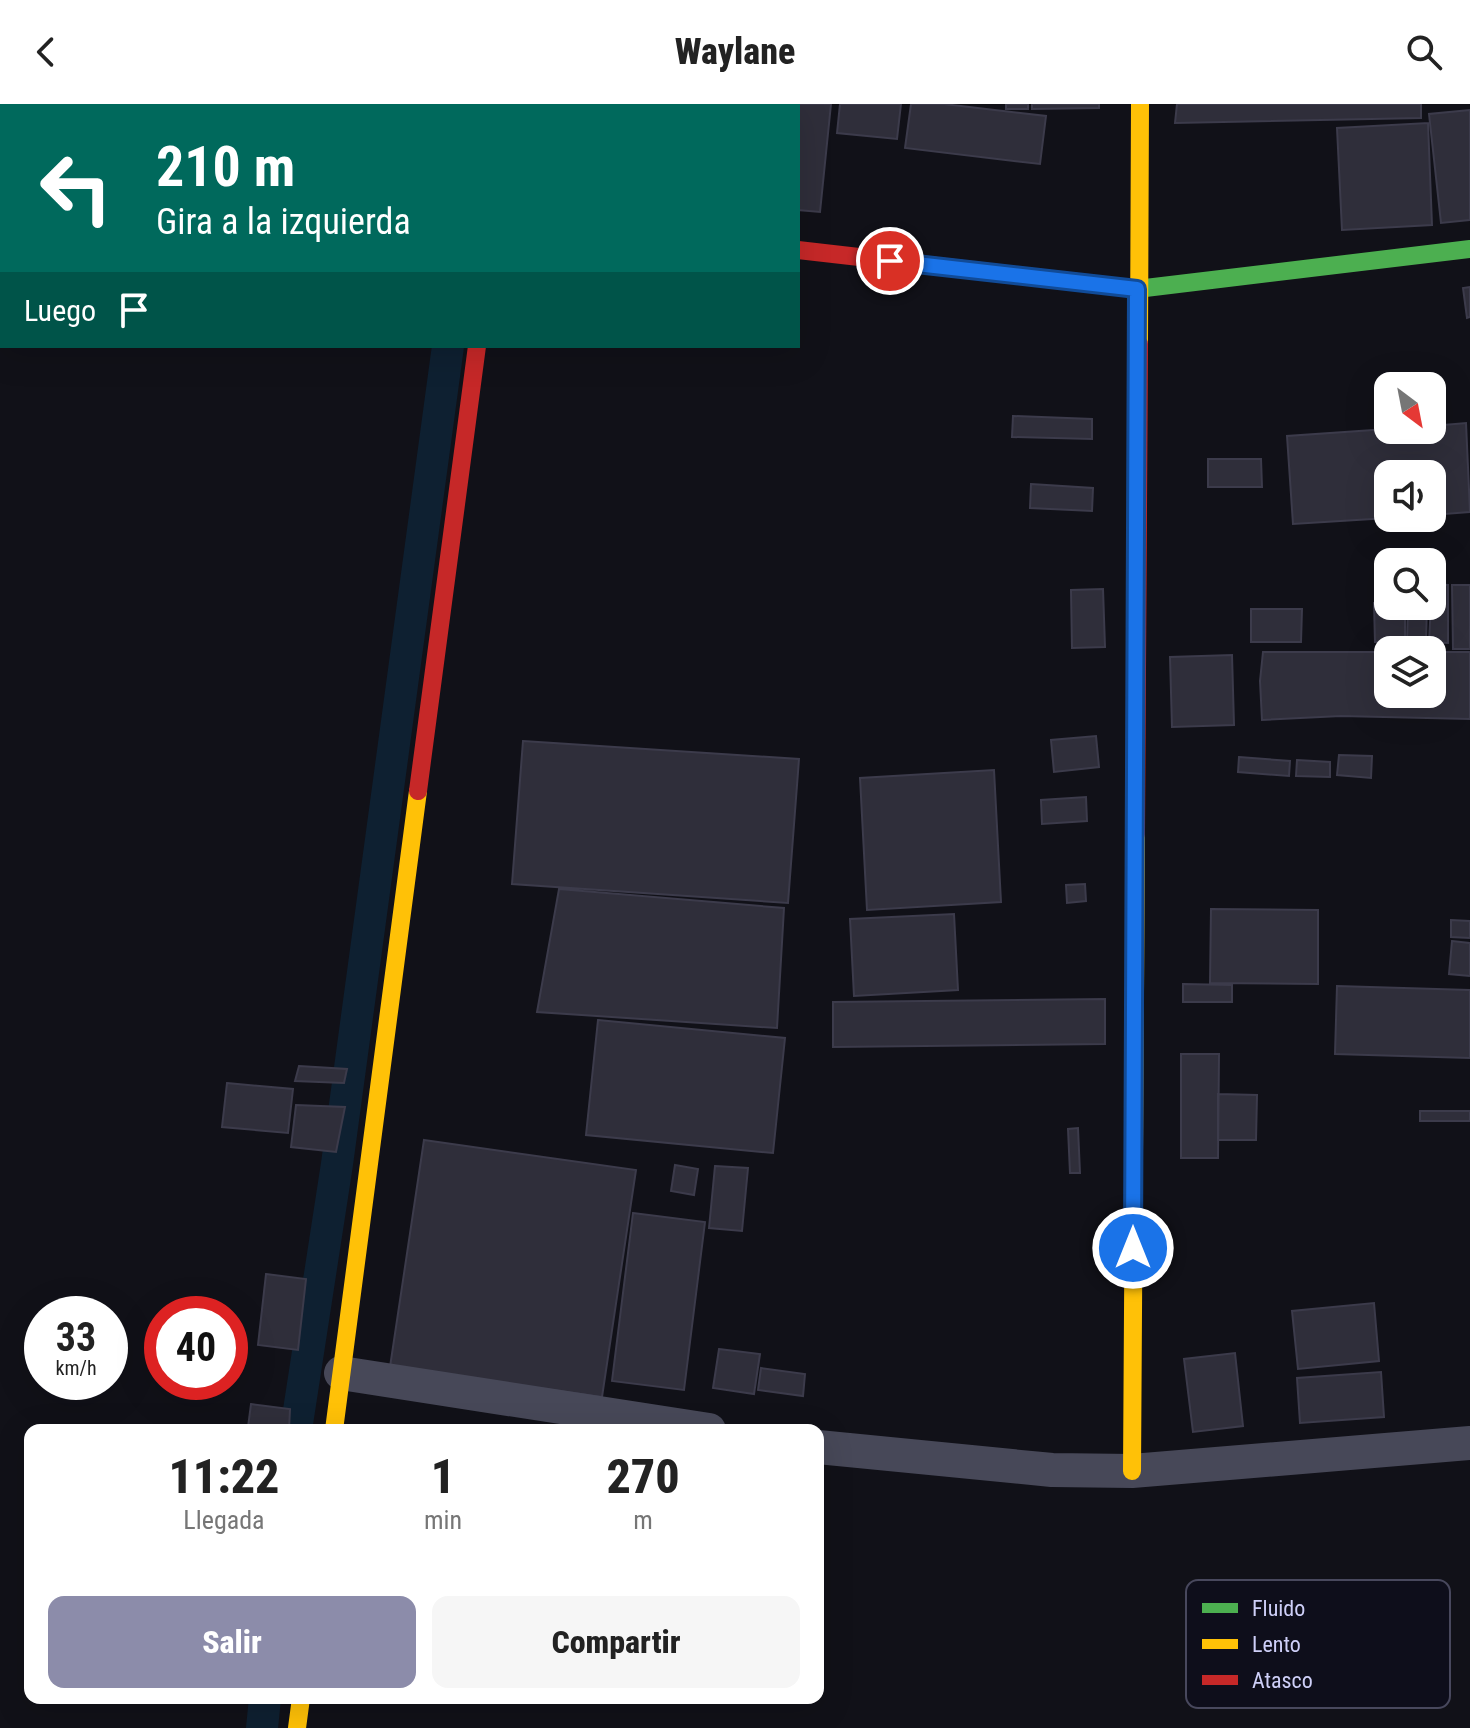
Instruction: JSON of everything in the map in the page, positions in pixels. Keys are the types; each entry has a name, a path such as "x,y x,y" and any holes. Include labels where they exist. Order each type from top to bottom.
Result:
{"street":[{"path":"1132,1471 1140,104"},
{"path":"800,250 1137,289 1470,249"},
{"path":"335,1424 477,348"},
{"path":"341,1373 670,1424"},
{"path":"824,1448 1052,1470 1132,1471 1470,1443"},
{"path":"297,1728 300,1704"}],"building":[{"path":"800,104 831,104 820,212 800,210"},
{"path":"840,104 901,104 897,139 837,133"},
{"path":"911,104 944,104 1046,116 1040,164 905,148"},
{"path":"1006,104 1028,104 1028,109 1006,109"},
{"path":"1032,104 1099,104 1099,108 1032,109"},
{"path":"1177,104 1421,104 1421,118 1175,123"},
{"path":"1470,110 1470,220 1441,223 1429,114"},
{"path":"1428,123 1432,225 1342,230 1337,128"},
{"path":"1470,287 1470,317 1467,318 1463,288"},
{"path":"1013,416 1092,419 1092,439 1012,437"},
{"path":"1466,423 1470,512 1446,514 1446,460 1374,460 1374,519 1293,524 1287,436 1374,430 1374,444 1446,444 1446,425"},
{"path":"1208,459 1261,459 1262,487 1208,487"},
{"path":"1031,484 1093,488 1092,511 1030,508"},
{"path":"1448,585 1448,643 1446,636 1429,636 1430,620 1446,620"},
{"path":"1452,585 1470,585 1470,649 1453,649"},
{"path":"1103,589 1105,647 1072,648 1071,590"},
{"path":"1251,609 1302,609 1301,642 1251,642"},
{"path":"1374,620 1405,620 1405,636 1375,636"},
{"path":"1408,620 1427,620 1426,636 1407,636"},
{"path":"1263,652 1374,652 1374,708 1446,708 1446,652 1470,652 1470,719 1341,716 1262,720 1260,681"},
{"path":"1232,655 1234,725 1172,727 1170,657"},
{"path":"1096,736 1099,767 1054,772 1051,740"},
{"path":"523,741 799,759 788,903 512,884"},
{"path":"1339,755 1372,756 1371,778 1337,775"},
{"path":"1239,757 1290,761 1289,776 1238,772"},
{"path":"1297,760 1330,762 1330,777 1296,776"},
{"path":"994,770 1001,902 867,910 860,778"},
{"path":"1086,797 1087,821 1042,824 1041,800"},
{"path":"1085,884 1086,901 1067,903 1066,885"},
{"path":"559,889 784,908 777,1028 537,1012"},
{"path":"1211,909 1318,910 1318,984 1210,983"},
{"path":"954,914 958,990 854,996 850,919"},
{"path":"1451,920 1470,921 1470,938 1451,937"},
{"path":"1452,941 1470,943 1470,976 1449,974"},
{"path":"1183,984 1232,985 1232,1002 1183,1002"},
{"path":"1337,986 1470,990 1470,1058 1335,1054"},
{"path":"1105,999 1105,1044 833,1047 833,1002"},
{"path":"598,1020 785,1038 773,1153 586,1135"},
{"path":"1181,1054 1219,1054 1218,1158 1181,1158"},
{"path":"299,1066 347,1069 344,1083 295,1081"},
{"path":"227,1083 293,1089 288,1133 222,1127"},
{"path":"1218,1094 1257,1095 1256,1140 1218,1140"},
{"path":"296,1105 345,1107 336,1152 291,1147"},
{"path":"1420,1111 1470,1111 1470,1121 1420,1121"},
{"path":"1078,1128 1080,1173 1070,1173 1068,1129"},
{"path":"424,1140 636,1170 602,1397 390,1367"},
{"path":"675,1165 698,1169 694,1195 671,1191"},
{"path":"715,1166 748,1168 742,1231 709,1228"},
{"path":"633,1213 705,1222 684,1390 612,1381"},
{"path":"266,1274 306,1279 298,1350 258,1345"},
{"path":"1374,1303 1379,1361 1298,1369 1292,1311"},
{"path":"719,1349 760,1354 754,1394 713,1388"},
{"path":"1235,1353 1243,1426 1193,1432 1184,1359"},
{"path":"761,1368 805,1374 803,1396 758,1390"},
{"path":"1381,1372 1384,1417 1300,1423 1297,1378"},
{"path":"251,1404 290,1409 289,1424 248,1424"}],"waterway":[{"path":"297,1424 337,1164 448,348"},
{"path":"262,1728 264,1704"}],"traffic: fast":[{"path":"1086,283 1137,289 1470,249"}],"traffic: slow":[{"path":"1139,344 1140,104"},
{"path":"335,1424 418,791"},
{"path":"1132,1471 1136,834"},
{"path":"297,1728 300,1704"}],"traffic: jam":[{"path":"800,250 1086,283"},
{"path":"1136,834 1139,344"},
{"path":"418,791 477,348"}],"route":[{"path":"890,261 1137,289 1133,1248"}]}
